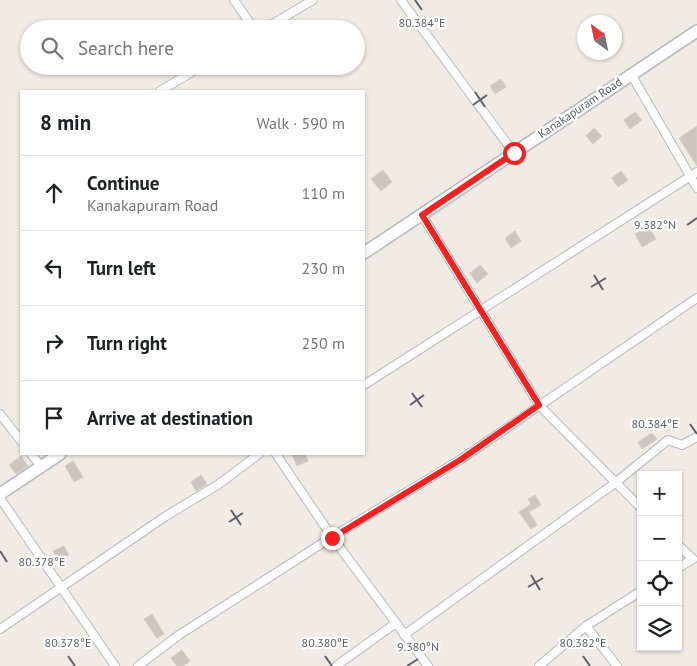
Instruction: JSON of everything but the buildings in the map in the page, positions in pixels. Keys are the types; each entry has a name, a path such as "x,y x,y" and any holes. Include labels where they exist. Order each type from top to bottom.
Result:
{"street":[{"path":"234,0 248,20"},
{"path":"279,20 312,0"},
{"path":"401,0 514,153"},
{"name":"Kanakapuram Road","path":"365,252 697,31"},
{"path":"631,74 694,175 697,188"},
{"path":"162,90 187,75"},
{"path":"365,384 480,309 694,175"},
{"path":"422,215 539,405 637,504"},
{"path":"138,666 179,635 460,460 697,298"},
{"path":"0,414 20,440"},
{"path":"404,635 615,483 668,440 682,446 697,437"},
{"path":"32,455 41,466"},
{"path":"0,494 58,455"},
{"path":"0,628 166,516 219,484 258,455"},
{"path":"277,455 332,538 428,666"},
{"path":"0,498 115,666"},
{"path":"682,549 693,559 682,566"},
{"path":"539,666 586,626 637,594"},
{"path":"336,666 396,623"},
{"path":"586,626 617,666"}],"route":[{"path":"332,538 460,460 539,405 422,215 514,153"}]}
